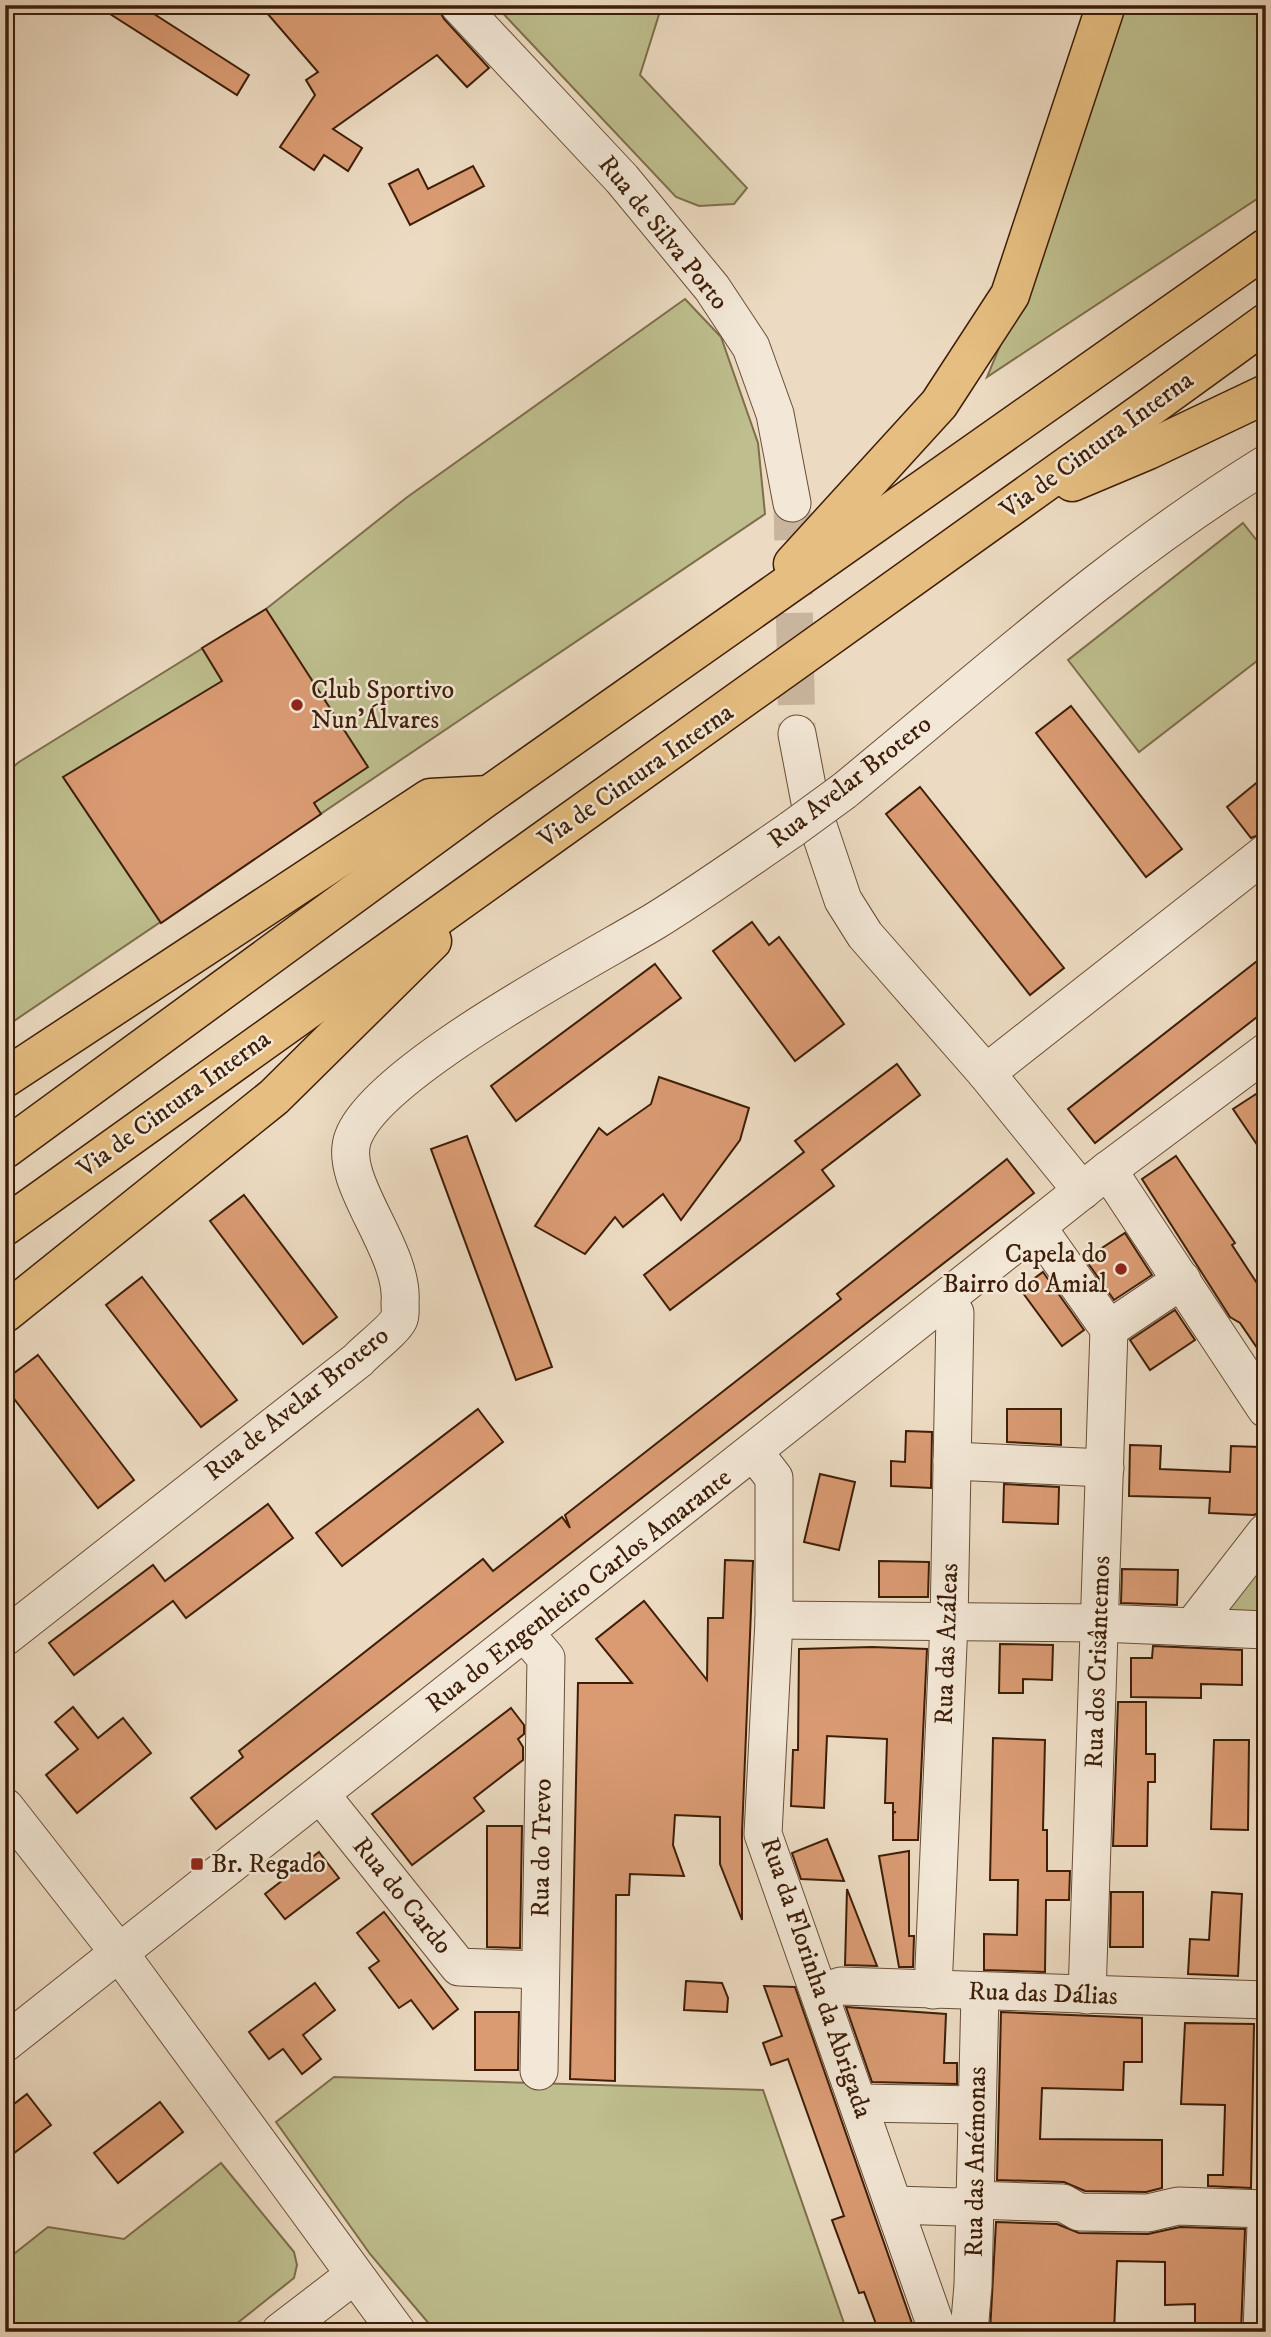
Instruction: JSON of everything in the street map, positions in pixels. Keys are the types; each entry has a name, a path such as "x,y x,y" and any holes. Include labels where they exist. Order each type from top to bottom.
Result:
{"highway":[{"path":"748,615 939,404 1010,295 1106,5"},
{"path":"5,1149 489,795 1266,248"},
{"name":"Via de Cintura Interna","path":"5,1226 1266,323"},
{"path":"1015,505 1148,450 1266,394"},
{"path":"5,1078 430,798 489,795"},
{"path":"5,1313 274,1097 497,874"}],"street":[{"name":"Rua de Silva Porto","path":"459,5 622,179 712,288 751,347 775,414 792,503"},
{"name":"Rua Avelar Brotero","path":"414,1073 547,983 657,920 792,829 844,791 1135,553 1206,500 1266,464"},
{"path":"796,734 810,802 844,900 865,935 986,1073 1095,1181 1181,1280 1266,1409"},
{"path":"986,1073 1266,853"},
{"name":"Rua do Engenheiro Carlos Amarante","path":"5,2043 1095,1181 1266,1053"},
{"name":"Rua de Avelar Brotero","path":"5,1637 358,1360 399,1319 402,1286 389,1248 367,1207 354,1172 351,1140 366,1113 414,1073"},
{"path":"1037,1227 1108,1329 1181,1280"},
{"name":"Rua das Azáleas","path":"933,1990 949,1622 955,1313 944,1301"},
{"name":"Rua dos Crisântemos","path":"1087,1995 1108,1329"},
{"name":"Rua da Florinha da Abrigada","path":"754,1452 774,1478 774,1620 763,1834 938,2332"},
{"path":"952,1461 1105,1468"},
{"path":"1194,1626 1266,1532"},
{"path":"774,1620 1100,1623 1266,1630"},
{"name":"Rua do Trevo","path":"525,1633 546,1658 539,2071"},
{"name":"Rua do Cardo","path":"321,1795 459,1967 539,1969"},
{"path":"5,1807 120,1954 353,2276 397,2332"},
{"name":"Rua das Dálias","path":"821,1993 841,1986 980,1993 1261,2000"},
{"name":"Rua das Anémonas","path":"969,2332 980,1993"},
{"path":"859,2103 977,2105"},
{"path":"891,2197 958,2207 975,2200 1063,2203 1079,2212 1148,2213 1178,2206 1266,2209"},
{"path":"1262,2332 1266,2225"},
{"path":"280,2332 353,2276"}],"green space":[{"path":"495,5 662,5 640,75 747,188 734,204 699,206 676,197"},
{"path":"1125,5 1266,5 1266,193 987,377 1050,226"},
{"name":"Club Sportivo Nun'Álvares","path":"685,299 721,337 758,443 765,514 5,1027 5,774 19,762 266,609 406,498"},
{"path":"1243,523 1266,552 1266,654 1139,752 1068,660"},
{"path":"1266,1553 1266,1611 1219,1611"},
{"path":"334,2077 763,2090 847,2332 436,2332 370,2254 276,2122"},
{"path":"221,2163 294,2252 297,2265 294,2278 226,2332 13,2332 5,2322 5,2261 48,2227 124,2239"}],"building":[{"path":"96,5 140,5 249,75 237,95"},
{"path":"260,5 436,5 444,19 489,68 467,87 437,55 333,129 362,148 348,171 324,155 314,170 280,147 315,95 306,80 318,72"},
{"path":"473,166 484,186 410,225 389,184 418,169 428,189"},
{"path":"266,609 368,767 314,803 321,814 161,923 63,777 222,681 202,648"},
{"path":"1071,706 1182,849 1146,877 1036,733"},
{"path":"1266,775 1266,832 1251,838 1227,807"},
{"path":"920,787 1064,968 1030,995 886,814"},
{"path":"752,922 769,945 779,937 844,1024 795,1061 713,951"},
{"path":"1266,954 1266,1010 1095,1143 1068,1109"},
{"path":"655,964 681,998 516,1121 491,1086"},
{"path":"897,1064 920,1095 822,1170 834,1186 670,1310 644,1275 804,1152 795,1141"},
{"path":"659,1077 749,1108 740,1140 681,1220 663,1194 623,1227 615,1217 585,1254 535,1226 599,1128 607,1135 651,1104"},
{"path":"1256,1094 1266,1108 1266,1158 1233,1109"},
{"path":"467,1136 552,1367 516,1380 431,1149"},
{"path":"1176,1156 1235,1243 1232,1245 1266,1297 1266,1361 1240,1323 1230,1317 1142,1179"},
{"path":"1007,1159 1034,1193 216,1829 191,1798 243,1757 239,1751 483,1559 493,1571 562,1517 570,1528 565,1515 841,1299 837,1294"},
{"path":"244,1195 337,1317 303,1344 210,1221"},
{"name":"Capela do Bairro do Amial","path":"1125,1233 1152,1275 1114,1300 1085,1259"},
{"path":"1043,1272 1084,1330 1062,1346 1020,1289"},
{"path":"142,1277 237,1400 201,1427 106,1305"},
{"path":"1175,1310 1195,1340 1150,1370 1130,1340"},
{"path":"38,1355 134,1480 98,1508 5,1387 5,1380"},
{"path":"478,1409 503,1442 342,1566 316,1533"},
{"path":"1007,1409 1061,1409 1061,1445 1007,1442"},
{"path":"906,1431 932,1432 931,1488 891,1486 891,1461 905,1462"},
{"path":"1130,1445 1161,1446 1160,1469 1230,1472 1231,1446 1261,1447 1258,1513 1209,1513 1210,1498 1129,1496"},
{"path":"820,1474 855,1482 839,1550 804,1542"},
{"path":"1004,1484 1059,1487 1058,1524 1003,1522"},
{"path":"268,1504 293,1538 186,1618 173,1601 74,1675 49,1643 153,1565 165,1581"},
{"path":"725,1560 753,1561 742,1833 742,1920 720,1864 720,1817 675,1815 673,1845 684,1876 630,1874 629,1895 616,1895 615,2081 570,2079 578,1683 632,1683 596,1639 644,1601 707,1680 708,1618 723,1618"},
{"path":"879,1561 929,1562 928,1597 879,1597"},
{"path":"1122,1569 1178,1570 1177,1605 1121,1603"},
{"path":"1000,1644 1053,1645 1052,1680 1023,1679 1023,1693 999,1693"},
{"path":"1153,1646 1242,1650 1242,1685 1201,1684 1201,1698 1131,1697 1131,1658 1152,1658"},
{"path":"799,1649 927,1649 918,1840 893,1840 893,1813 896,1812 893,1812 893,1803 885,1803 887,1739 827,1736 824,1808 791,1806 793,1750 798,1750"},
{"path":"1118,1702 1146,1702 1146,1754 1155,1754 1155,1782 1148,1782 1147,1846 1113,1846"},
{"path":"73,1707 98,1738 123,1718 151,1753 77,1813 46,1775 78,1749 55,1722"},
{"path":"511,1708 524,1725 524,1734 518,1739 523,1747 523,1760 474,1798 484,1811 412,1865 372,1814"},
{"path":"993,1738 1045,1740 1043,1830 1047,1830 1047,1871 1070,1871 1069,1900 1046,1900 1045,1972 984,1970 984,1934 1017,1935 1018,1880 990,1880"},
{"path":"1214,1740 1249,1740 1248,1830 1211,1829"},
{"path":"487,1826 522,1826 520,1948 487,1947"},
{"path":"827,1839 844,1881 801,1879 792,1853"},
{"path":"909,1851 909,1936 914,1936 913,1967 899,1967 879,1856"},
{"path":"319,1852 339,1878 285,1919 265,1894"},
{"path":"847,1889 877,1966 845,1965"},
{"path":"1111,1892 1143,1892 1143,1947 1110,1947"},
{"path":"1212,1892 1242,1894 1238,1976 1188,1974 1190,1939 1209,1940"},
{"path":"384,1912 458,2009 433,2029 411,2000 399,2008 369,1968 379,1961 357,1933"},
{"path":"686,1981 722,1983 728,1998 727,2012 684,2010"},
{"path":"315,1983 335,2010 303,2035 321,2059 302,2074 283,2049 269,2059 249,2032"},
{"path":"764,1986 795,1987 915,2332 879,2332 864,2292 859,2293 832,2220 844,2216 788,2059 771,2065 763,2043 782,2036"},
{"path":"846,2007 946,2014 944,2063 957,2063 957,2084 872,2082"},
{"path":"475,2012 519,2012 518,2070 475,2070"},
{"path":"1001,2012 1142,2018 1142,2062 1124,2062 1123,2090 1042,2088 1040,2139 1162,2140 1162,2188 1146,2192 1085,2191 1064,2182 997,2180"},
{"path":"1185,2023 1254,2024 1251,2188 1208,2186 1208,2175 1223,2175 1225,2105 1181,2104"},
{"path":"27,2094 51,2125 5,2160 5,2111"},
{"path":"160,2102 183,2132 118,2183 94,2153"},
{"path":"996,2222 1057,2224 1079,2233 1148,2234 1180,2227 1245,2229 1241,2332 1195,2332 1195,2304 1165,2305 1165,2262 1117,2261 1114,2332 990,2332"}],"tunnel":[{"path":"792,503 797,734"}],"place":[{"name":"Club Sportivo Nun'Álvares","path":"297,705"},
{"name":"Capela do Bairro do Amial","path":"1121,1269"},
{"name":"Br. Regado","path":"197,1864"}]}
